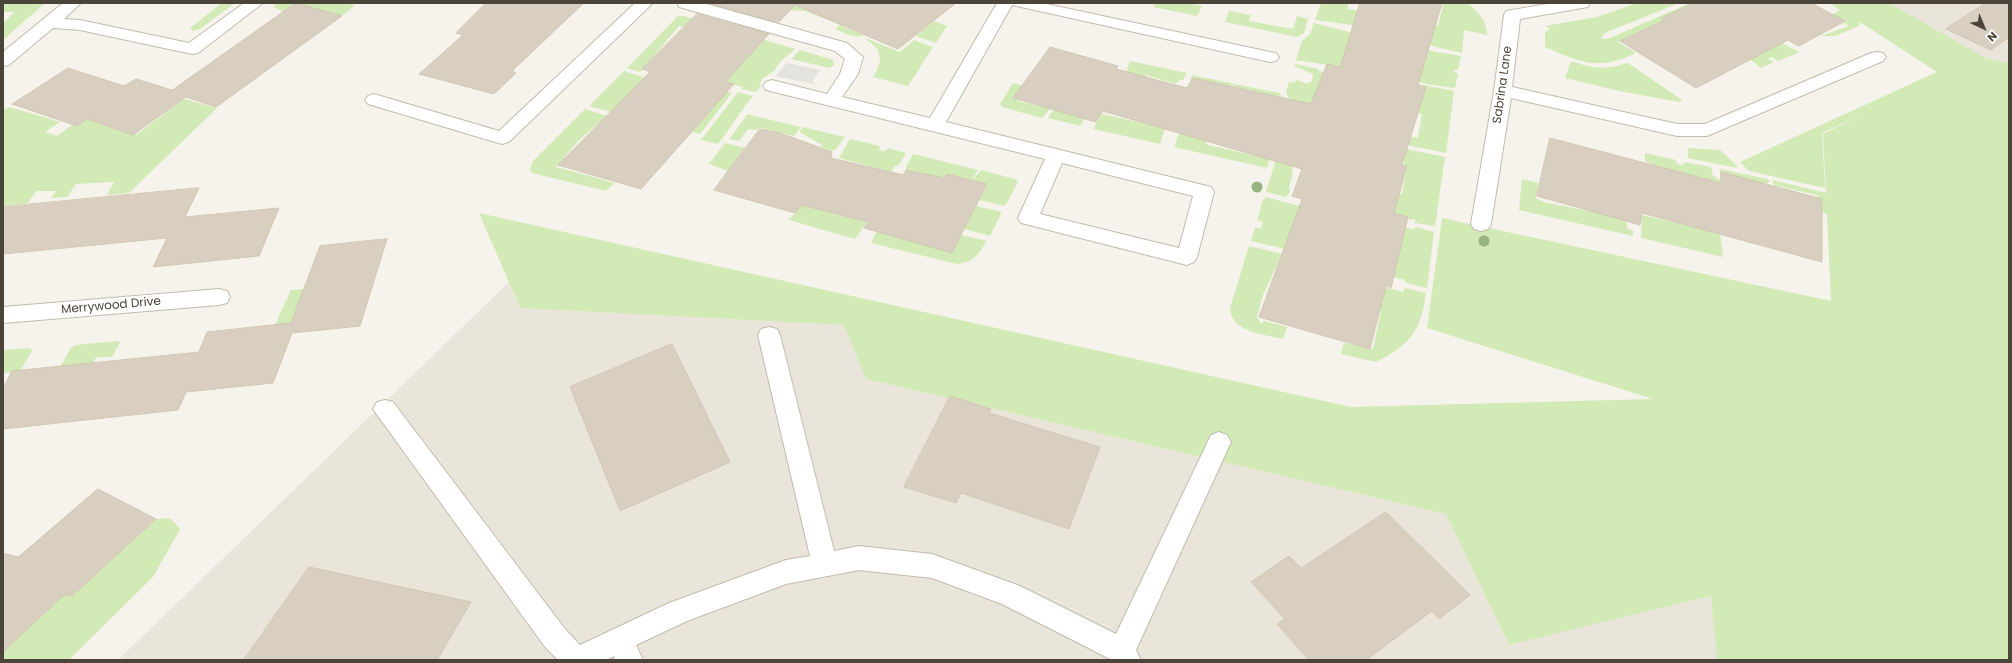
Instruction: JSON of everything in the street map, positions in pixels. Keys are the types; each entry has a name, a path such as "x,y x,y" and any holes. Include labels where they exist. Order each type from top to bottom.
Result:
{"street":[{"path":"3,61 73,3"},
{"path":"48,23 80,25 192,49 255,3"},
{"path":"374,100 502,138 645,3"},
{"path":"685,3 841,47 849,51 854,57 853,65 831,101"},
{"path":"935,126 1005,3"},
{"path":"1019,3 1270,57"},
{"name":"Sabrina Lane","path":"1481,224 1503,91 1506,9 1582,3"},
{"path":"1503,91 1677,130 1707,130 1877,57"},
{"path":"772,86 1056,155 1204,192 1187,256 1028,218 1056,155"},
{"name":"Merrywood Drive","path":"3,315 219,297"},
{"path":"769,335 825,565"},
{"path":"385,409 555,638 577,660 624,650 678,612 786,572 859,558 932,566 1011,595 1124,655 1219,442"}],"shaded area":[{"path":"1865,3 2009,3 2009,82"},
{"path":"787,63 820,70 813,80 813,83 818,85 775,76"},
{"path":"508,283 520,308 845,325 866,379 1446,514 1509,645 1711,596 1717,660 118,660"}],"green space":[{"path":"3,3 45,3 3,40 3,24 14,12 3,12"},
{"path":"222,3 235,3 200,29 193,31 190,28"},
{"path":"277,3 296,3 284,12 273,7"},
{"path":"296,3 345,3 355,5 342,16"},
{"path":"1155,3 1188,3 1202,6 1197,16 1153,7"},
{"path":"1321,3 1349,3 1347,9 1359,11 1353,25 1315,20"},
{"path":"1433,3 1468,3 1484,21 1487,35 1464,30 1462,53 1432,46 1429,44 1433,24 1438,26 1443,5"},
{"path":"1637,3 1679,3 1605,33 1601,38 1610,38 1690,3 1721,3 1663,17 1674,25 1649,28 1618,42 1635,52 1634,54 1621,59 1609,62 1599,63 1579,60 1545,47 1545,33 1550,29 1545,26 1597,17"},
{"path":"1829,3 1889,3 1987,59 2009,63 2009,660 1717,660 1711,596 1509,645 1446,514 866,379 844,325 520,308 479,213 1351,407 1653,399 1427,328 1442,218 1831,301 1827,214 1820,211 1817,195 1773,185 1773,180 1826,193 1823,134 1867,112 1822,133 1825,188 1749,171 1740,162 1937,72 1860,22 1859,26 1835,36 1821,36 1849,26 1830,15 1840,10"},
{"path":"796,4 846,21 841,26 864,35 857,37 846,34 835,29 840,25 806,11 787,10"},
{"path":"1229,11 1251,15 1249,21 1293,29 1297,16 1308,19 1304,33 1297,37 1225,22"},
{"path":"678,16 683,16 709,24 703,31 679,26 640,72 627,68"},
{"path":"933,21 947,26 936,43 916,36"},
{"path":"1314,23 1353,33 1341,67 1296,60 1302,41 1310,34"},
{"path":"744,34 795,49 781,61 774,71 762,79 759,89 756,92 741,89 743,87 719,80"},
{"path":"865,38 900,52 914,40 933,47 908,86 873,77 878,68 880,59 878,51"},
{"path":"1780,42 1799,52 1778,61 1772,57 1768,59 1774,62 1761,68 1746,56"},
{"path":"1420,49 1461,56 1458,70 1454,70 1454,72 1458,74 1455,88 1427,84 1413,80"},
{"path":"800,50 833,60 834,65 830,68 791,59"},
{"path":"1130,61 1187,73 1183,80 1179,80 1176,84 1146,75 1144,77 1126,73"},
{"path":"1571,61 1586,66 1600,68 1613,67 1628,63 1682,100 1680,102 1624,92 1565,78"},
{"path":"1296,64 1318,69 1318,71 1323,72 1331,82 1311,113 1292,105 1286,92 1289,82 1293,83 1297,80 1307,84 1312,81 1313,74 1294,66"},
{"path":"624,71 647,79 611,112 589,106"},
{"path":"1192,75 1279,93 1284,98 1235,87 1231,84 1227,89 1190,82"},
{"path":"1013,83 1024,86 1017,100 1018,101 1050,109 1042,118 1002,107 1000,104"},
{"path":"1412,83 1454,91 1446,153 1383,140 1324,117 1418,138 1422,114 1416,112"},
{"path":"715,89 732,93 700,134 681,129"},
{"path":"738,92 753,96 723,138 718,144 701,140"},
{"path":"184,99 217,108 129,193 107,195 114,182 76,184 67,197 51,198 56,191 36,191 28,203 3,206 3,110 10,107 60,122 45,132 57,136 72,125 77,126 87,119 136,135"},
{"path":"585,109 607,116 580,139 556,167 615,183 606,191 532,173 530,169 533,161"},
{"path":"1054,109 1087,110 1081,126 1048,118"},
{"path":"1102,114 1165,128 1160,144 1093,129"},
{"path":"747,115 801,127 794,136 761,128 754,130 748,129 739,141 729,139"},
{"path":"1287,124 1293,164 1289,187 1290,192 1286,197 1266,192"},
{"path":"802,127 845,137 836,149 832,151 820,147 822,145 800,132"},
{"path":"1180,131 1208,138 1206,143 1208,145 1252,155 1259,139 1275,142 1267,168 1174,147"},
{"path":"850,139 880,146 879,150 884,152 888,148 906,153 899,165 895,166 891,172 839,158"},
{"path":"725,143 745,148 728,171 709,164"},
{"path":"1386,145 1445,157 1435,226 1415,223 1415,219 1409,220 1409,218 1386,213 1391,189 1399,195 1402,194 1407,166 1404,165 1404,161 1383,156"},
{"path":"1688,148 1720,150 1737,166 1737,168 1688,158"},
{"path":"1645,153 1676,160 1677,164 1683,165 1684,162 1711,167 1713,176 1722,181 1722,183 1689,177 1687,174 1663,170 1645,161"},
{"path":"913,154 978,170 972,180 947,174 944,178 906,170 906,167"},
{"path":"1720,169 1767,179 1770,181 1763,187 1720,178"},
{"path":"981,170 1015,179 1018,182 1005,206 979,200 988,184 973,180"},
{"path":"1522,179 1538,183 1536,198 1543,202 1593,212 1594,205 1626,212 1627,228 1633,231 1633,236 1519,210"},
{"path":"1266,197 1303,207 1285,249 1251,241 1255,227 1261,229 1263,222 1257,220 1263,200"},
{"path":"802,205 867,222 855,239 789,220"},
{"path":"976,206 1002,212 990,236 964,229"},
{"path":"1642,215 1720,233 1723,257 1641,238"},
{"path":"1384,223 1413,229 1416,227 1434,232 1427,288 1406,283 1405,280 1375,273"},
{"path":"880,225 961,235 987,241 972,260 957,264 871,243"},
{"path":"1249,246 1282,254 1263,295 1257,317 1261,324 1264,321 1287,327 1283,339 1250,331 1236,322 1232,316 1230,308"},
{"path":"1371,284 1403,292 1405,288 1426,293 1421,317 1412,335 1405,343 1388,356 1376,362 1341,354 1344,343 1373,349 1381,311 1371,313"},
{"path":"304,289 291,323 275,325 291,290"},
{"path":"120,342 112,357 98,357 94,360 94,363 60,367 71,348 75,345"},
{"path":"30,348 32,351 20,371 3,373 3,350"},
{"path":"170,518 180,529 153,577 69,660 3,660 3,652 64,595 72,596 156,519"}],"building":[{"path":"296,3 342,16 216,107 186,97 133,135 87,119 77,126 12,104 68,68 124,86 136,79 172,90"},
{"path":"486,3 584,3 512,71 516,73 494,94 419,74 463,35 456,33"},
{"path":"709,3 956,3 898,49 795,5 779,22"},
{"path":"1360,3 1442,3 1418,85 1426,87 1402,165 1407,166 1394,213 1408,217 1391,288 1386,286 1370,349 1259,317 1302,199 1292,196 1302,169 1103,111 1096,122 1013,98 1050,47 1118,66 1116,69 1187,88 1193,78 1311,104 1327,64 1340,67"},
{"path":"1694,3 1811,3 1845,21 1799,46 1788,40 1696,88 1620,41 1665,20 1662,18"},
{"path":"1986,3 2009,3 2009,37 1991,50 1946,29"},
{"path":"697,14 769,34 725,82 734,84 641,189 558,165 650,72 642,69"},
{"path":"760,129 780,133 832,152 831,158 903,175 906,170 944,178 947,174 987,184 952,253 864,228 868,222 802,205 795,213 714,190"},
{"path":"1550,138 1721,183 1721,172 1822,199 1822,262 1642,213 1640,225 1537,196"},
{"path":"199,188 185,217 279,208 259,256 153,267 167,238 3,254 3,207"},
{"path":"387,239 360,326 292,333 273,383 186,392 178,410 3,429 3,388 12,371 199,352 207,332 291,323 320,246"},
{"path":"672,344 730,462 620,511 570,387"},
{"path":"950,396 991,409 989,413 1100,447 1069,529 961,493 956,503 904,487"},
{"path":"98,489 156,519 72,596 64,595 3,652 3,553 18,557"},
{"path":"1386,512 1470,595 1439,619 1432,611 1366,660 1309,660 1277,624 1285,619 1251,582 1289,556 1301,568"},
{"path":"309,567 471,602 437,660 244,660"}]}
